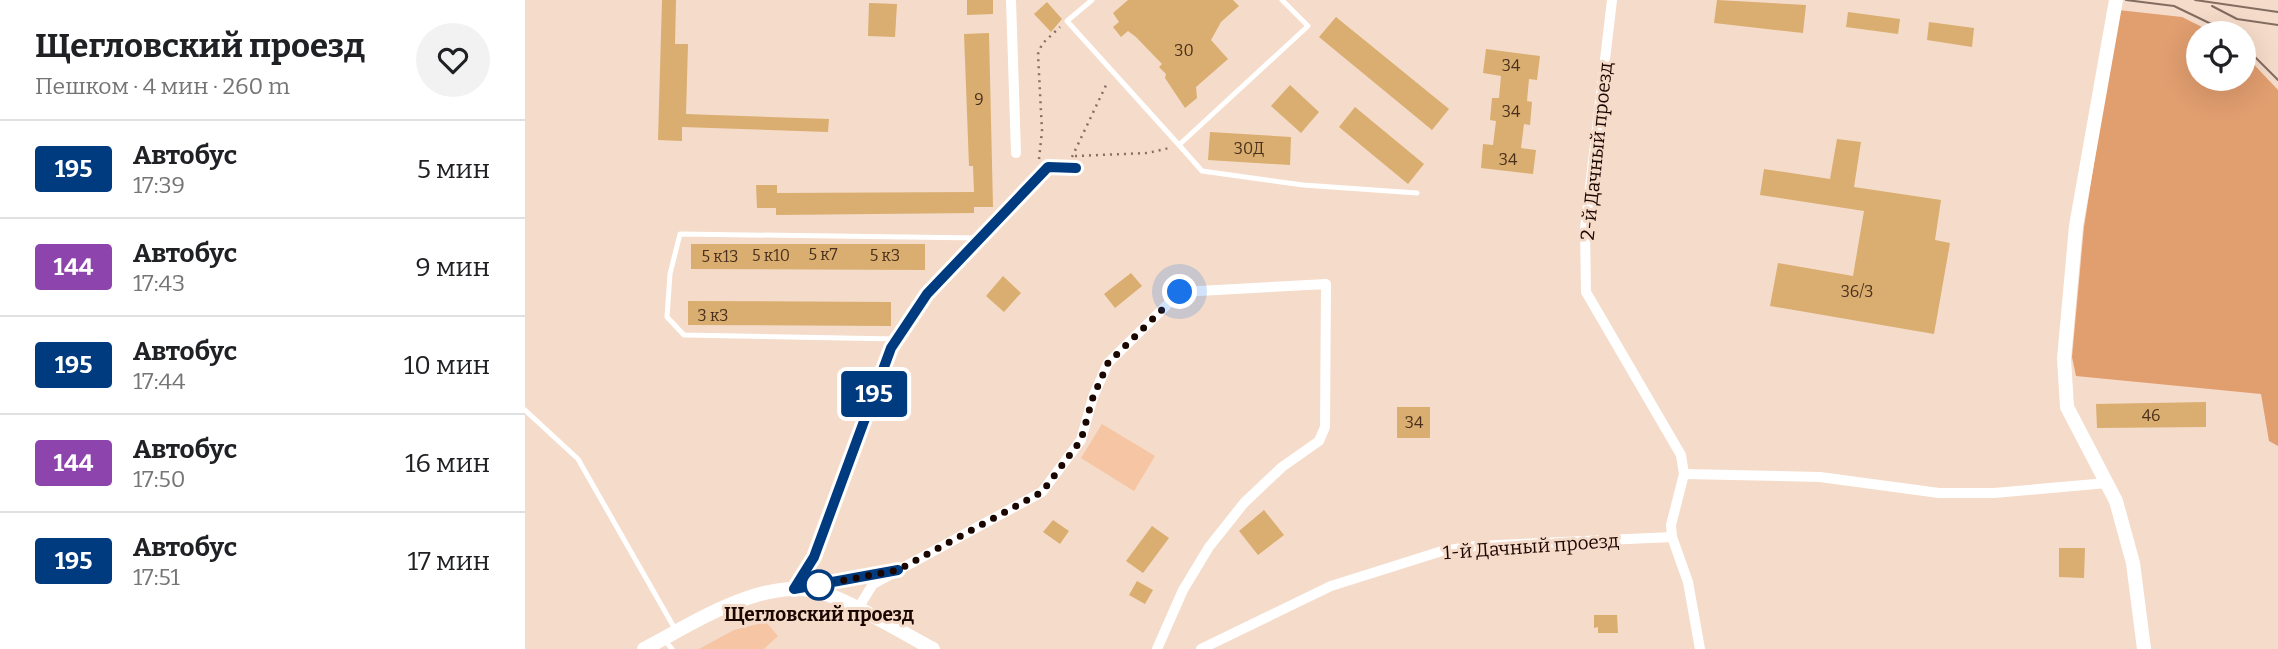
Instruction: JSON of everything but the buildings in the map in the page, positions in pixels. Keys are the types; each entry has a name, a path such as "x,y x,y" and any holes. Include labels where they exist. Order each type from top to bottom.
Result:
{"street":[{"path":"1011,0 1016,153"},
{"name":"2-й Дачный проезд","path":"1612,0 1585,229 1586,292 1681,455 1684,474"},
{"path":"2116,0 2076,226 2064,359 2067,407 2116,500 2133,563 2144,649"},
{"path":"794,589 814,557 891,348 927,294 1048,167 1076,168"},
{"path":"857,610 873,584 1042,492 1081,440 1093,397 1108,363 1180,292 1326,284 1325,427 1319,441 1282,467 1244,503 1209,547 1183,590 1157,649"},
{"path":"1700,649 1688,582 1672,537 1671,525 1684,474 1820,477 1940,493 1994,493 2107,483"},
{"name":"1-й Дачный проезд","path":"1201,649 1331,586 1442,551 1475,546 1672,537"},
{"path":"644,649 671,640 733,602 898,570"},
{"path":"794,589 827,593 933,649"}],"lane":[{"path":"1092,0 1067,21 1202,171 1303,185 1417,194"},
{"path":"1179,145 1308,26 1282,0"},
{"path":"897,339 684,335 667,317 670,274 680,234 978,238"},
{"path":"525,410 578,459 671,640"}],"path":[{"path":"1035,179 1042,131 1038,54 1042,44 1067,21"},
{"path":"1058,167 1072,156 1113,72"},
{"path":"1072,156 1148,153 1179,145"}],"shaded area":[{"path":"2118,10 2182,17 2190,21 2186,21 2186,91 2256,91 2256,67 2278,90 2278,446 2269,441 2261,394 2076,376 2072,357 2084,227"},
{"path":"1102,424 1155,456 1134,491 1081,458"},
{"path":"766,622 778,636 764,649 699,649 734,630"}],"tram line":[{"path":"2126,0 2174,6 2205,21"},
{"path":"2195,0 2278,12"},
{"path":"2212,6 2237,19 2278,25"},
{"path":"2256,58 2278,80"}],"bus line":[{"name":"195","path":"898,570 794,589 814,557 891,348 927,294 981,234 1048,167 1076,168"}],"place":[{"name":"Щегловский проезд","path":"819,585"}],"route":[{"path":"819,585 898,570 1042,492 1081,440 1093,397 1108,363 1180,292"}]}
